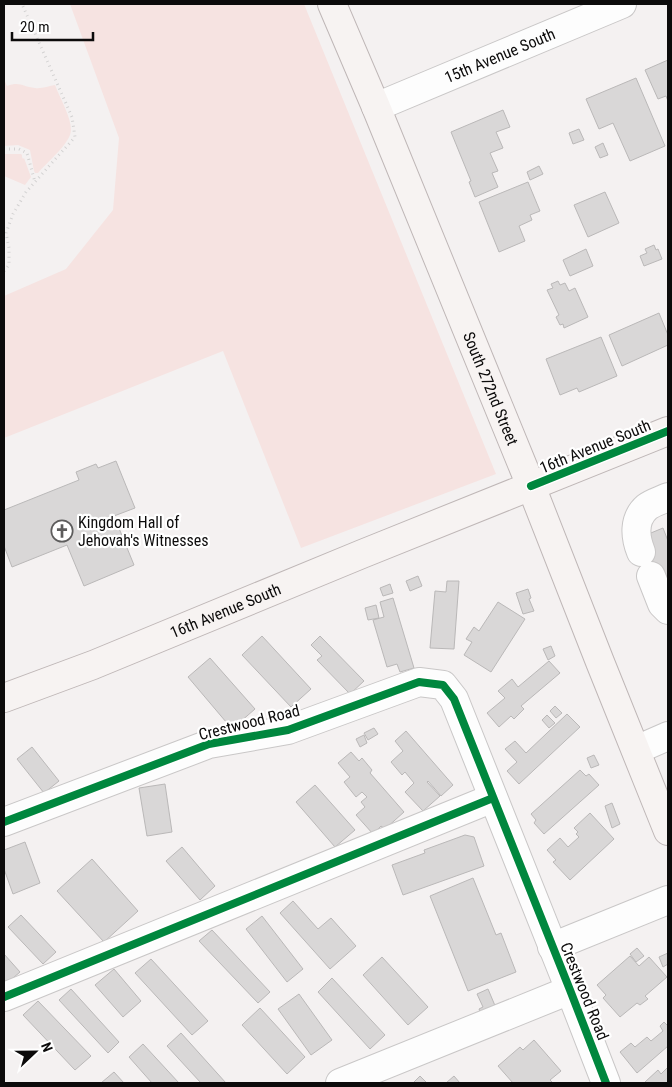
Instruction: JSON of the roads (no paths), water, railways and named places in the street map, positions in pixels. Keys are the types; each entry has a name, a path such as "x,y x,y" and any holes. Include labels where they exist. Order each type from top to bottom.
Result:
{"main road":[{"name":"South 272nd Street","path":"332,4 531,486 668,831"},
{"name":"16th Avenue South","path":"4,698 93,665 668,432"}],"street":[{"name":"15th Avenue South","path":"376,107 622,4"},
{"path":"668,497 647,506 640,516 636,529 638,542 646,564 662,604 668,610"},
{"name":"Crestwood Road","path":"4,822 209,744 288,730 419,682 443,684 454,700 606,1083"},
{"path":"636,750 668,736"},
{"path":"4,997 493,798"},
{"name":"Crestwood Road","path":"552,946 668,900"},
{"name":"Crestwood Road","path":"340,1083 570,990"}],"place":[{"name":"Kingdom Hall of Jehovah's Witnesses","path":"62,531"}]}
